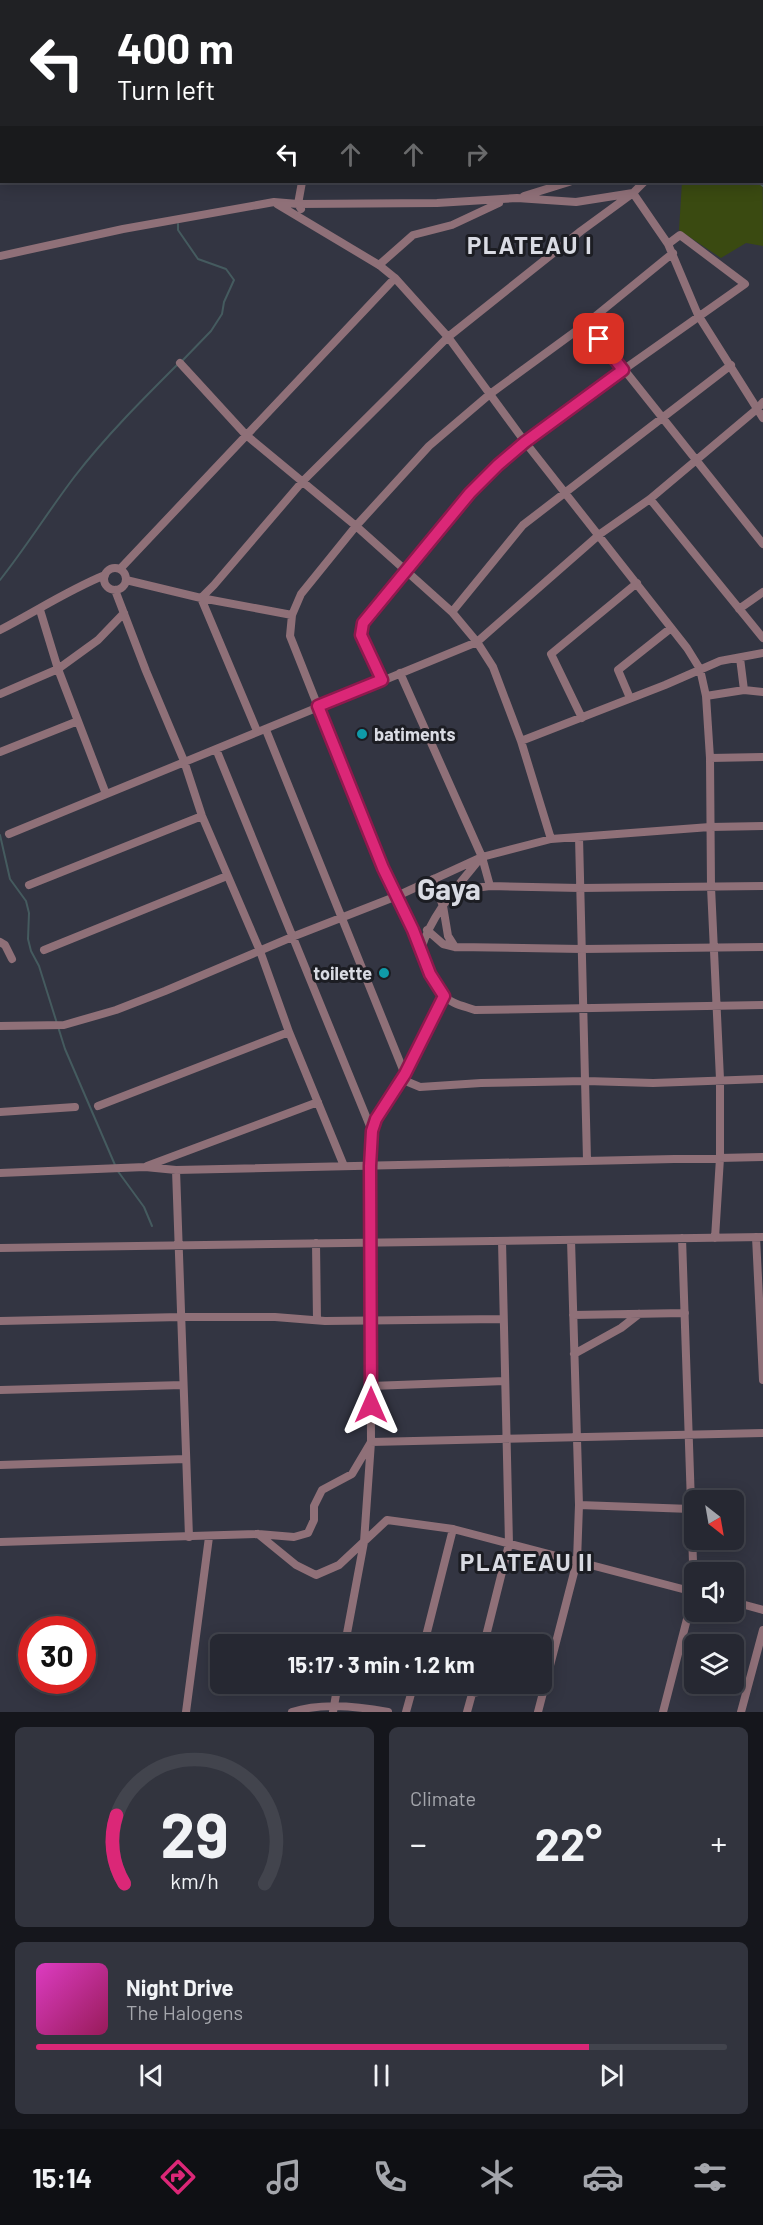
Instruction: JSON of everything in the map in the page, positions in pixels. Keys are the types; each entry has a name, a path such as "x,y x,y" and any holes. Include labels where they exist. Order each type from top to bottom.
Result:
{"street":[{"path":"302,183 298,204 306,220"},
{"path":"0,256 123,228 274,202 298,204 437,203 504,200 566,183"},
{"path":"201,598 302,482 448,337 643,183"},
{"path":"518,198 576,202 633,193"},
{"path":"633,193 668,244 698,315 760,406 763,418"},
{"path":"379,265 413,235 452,225 504,200"},
{"path":"274,202 379,265 395,278 448,337 525,442 600,534 687,648 700,669 706,696 710,758 711,887 720,1079 720,1158 715,1238"},
{"path":"382,680 361,635 363,623 470,493 525,442 698,315 745,284 680,235 668,244"},
{"path":"672,253 587,323 490,394 429,446 356,526 301,594 292,615 290,636 383,868 421,949 430,974 444,996 453,1003 475,1010 763,1005"},
{"path":"120,569 395,278"},
{"path":"587,323 763,544"},
{"path":"180,363 246,435 356,526 453,612 477,642 493,667 521,741 551,839"},
{"path":"453,612 523,525 731,365"},
{"path":"9,834 477,642 600,534 650,499 760,406"},
{"path":"650,499 763,638"},
{"path":"0,630 40,610 83,584 105,575 113,568 120,569 125,574 126,580 124,586 116,590"},
{"path":"105,575 106,585 116,590 184,761 202,816 260,951 289,1032 344,1166"},
{"path":"126,580 201,598 292,615"},
{"path":"582,718 551,654 637,583"},
{"path":"739,609 763,592"},
{"path":"201,598 262,731 343,918 408,1082 420,1087 586,1081 653,1083 763,1079"},
{"path":"40,610 58,669 106,794"},
{"path":"0,694 58,669 98,640 124,613"},
{"path":"630,698 618,670 671,628"},
{"path":"521,741 720,661 763,653"},
{"path":"740,658 744,690"},
{"path":"400,673 482,857 490,886"},
{"path":"706,696 744,690 763,692"},
{"path":"0,752 78,721"},
{"path":"216,749 372,1131"},
{"path":"710,758 763,758"},
{"path":"29,885 202,816"},
{"path":"0,1026 64,1025 165,991 292,937 397,896 482,857 551,839 710,827 763,826"},
{"path":"579,837 587,1161"},
{"path":"421,949 427,930 453,891 482,857"},
{"path":"44,950 227,876"},
{"path":"433,879 443,906 448,936 455,947"},
{"path":"453,891 490,886 580,888 763,886"},
{"path":"427,930 443,944 455,947 582,949 763,947"},
{"path":"0,942 6,945 12,959"},
{"path":"347,1634 364,1542 371,1442 370,1166 372,1131 376,1119 405,1074 444,996"},
{"path":"98,1106 289,1032"},
{"path":"145,1167 318,1102"},
{"path":"0,1112 75,1107"},
{"path":"0,1173 145,1167 176,1170 763,1157"},
{"path":"176,1170 189,1537"},
{"path":"0,1248 759,1237 763,1380"},
{"path":"682,1238 690,1490"},
{"path":"538,1712 577,1561 579,1505 572,1240"},
{"path":"486,1634 508,1544 502,1241"},
{"path":"316,1243 317,1320"},
{"path":"573,1315 685,1313"},
{"path":"574,1354 621,1328 639,1314"},
{"path":"0,1321 181,1317 275,1317 317,1320 503,1319"},
{"path":"371,1386 505,1381"},
{"path":"0,1390 183,1385"},
{"path":"371,1442 763,1433"},
{"path":"0,1542 258,1534 294,1538 308,1533 314,1520 314,1506 322,1491 352,1474 371,1442"},
{"path":"0,1465 186,1459"},
{"path":"579,1505 684,1509"},
{"path":"258,1534 296,1565 316,1575 339,1564 387,1520 453,1529 684,1589"},
{"path":"427,1634 453,1529"},
{"path":"186,1712 209,1537"},
{"path":"744,1605 763,1610"},
{"path":"663,1712 686,1622"},
{"path":"741,1712 763,1630"},
{"path":"333,1710 336,1694"},
{"path":"406,1712 411,1694"},
{"path":"467,1712 472,1694"},
{"path":"292,1712 303,1708 333,1710 357,1706 388,1712"}],"green space":[{"path":"682,183 763,183 763,246 746,243 721,258 679,230"}],"waterway":[{"path":"759,183 763,186"},
{"path":"178,224 178,230 198,259 226,269 234,280 224,302 222,314 211,331 182,361"},
{"path":"0,580 87,461 177,365"},
{"path":"0,835 10,879 26,901 31,951 39,966 65,1049 115,1165"},
{"path":"117,1170 144,1207 152,1226"}],"place":[{"name":"batiments","path":"362,734"},
{"name":"toilette","path":"384,973"}],"district":[{"name":"PLATEAU I","path":"530,244"},
{"name":"Gaya","path":"449,888"},
{"name":"PLATEAU II","path":"527,1561"}],"route":[{"path":"371,1405 370,1166 372,1131 376,1119 405,1074 444,996 430,974 413,930 383,868 318,706 382,680 361,635 363,623 470,493 525,442 623,370 599,339"}]}
